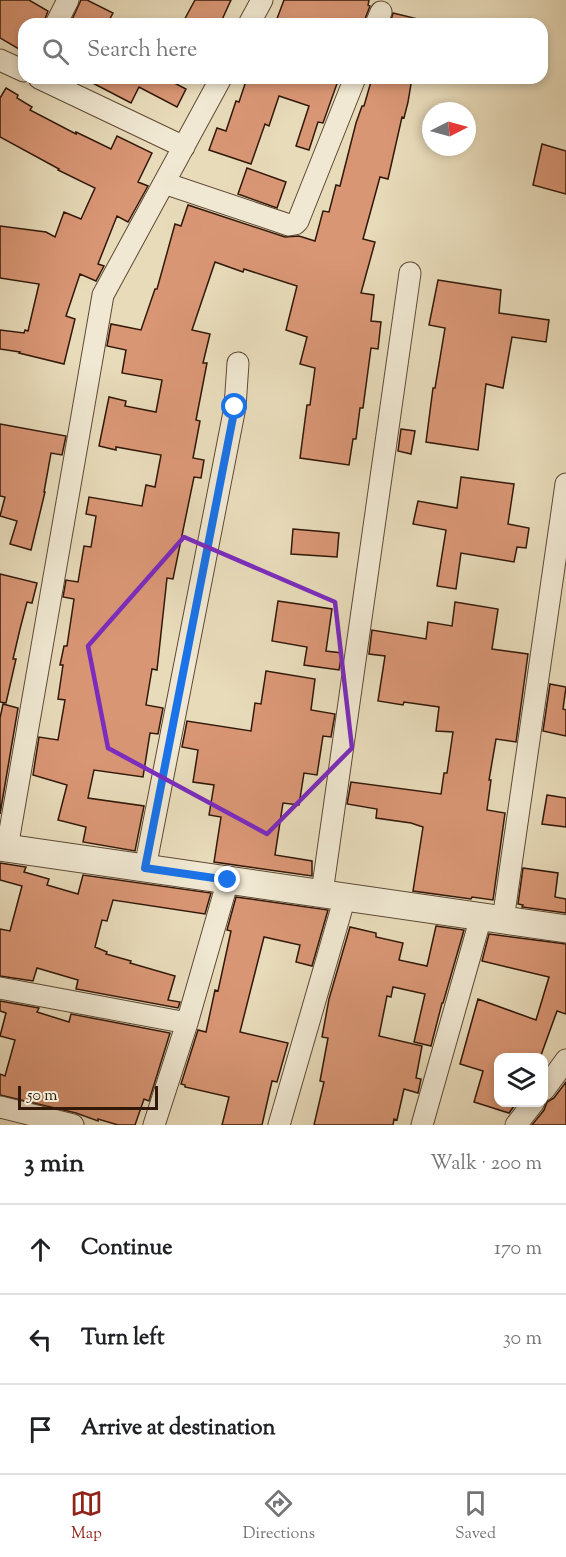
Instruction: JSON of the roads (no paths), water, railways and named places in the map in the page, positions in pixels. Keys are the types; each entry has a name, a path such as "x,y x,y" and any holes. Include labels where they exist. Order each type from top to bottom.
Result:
{"street":[{"path":"59,18 68,0"},
{"path":"252,18 262,0"},
{"path":"0,60 18,68"},
{"path":"52,84 184,147"},
{"path":"218,84 104,295 4,847 566,929"},
{"path":"164,183 289,225 298,222 353,84"},
{"path":"279,1125 334,895 410,273"},
{"path":"145,868 235,407 238,363"},
{"path":"422,1125 492,918 566,484"},
{"path":"154,1125 187,1023 228,880"},
{"path":"0,988 187,1023"},
{"path":"548,1083 566,1060"},
{"path":"0,1107 72,1125"},
{"path":"516,1125 530,1107"}]}
